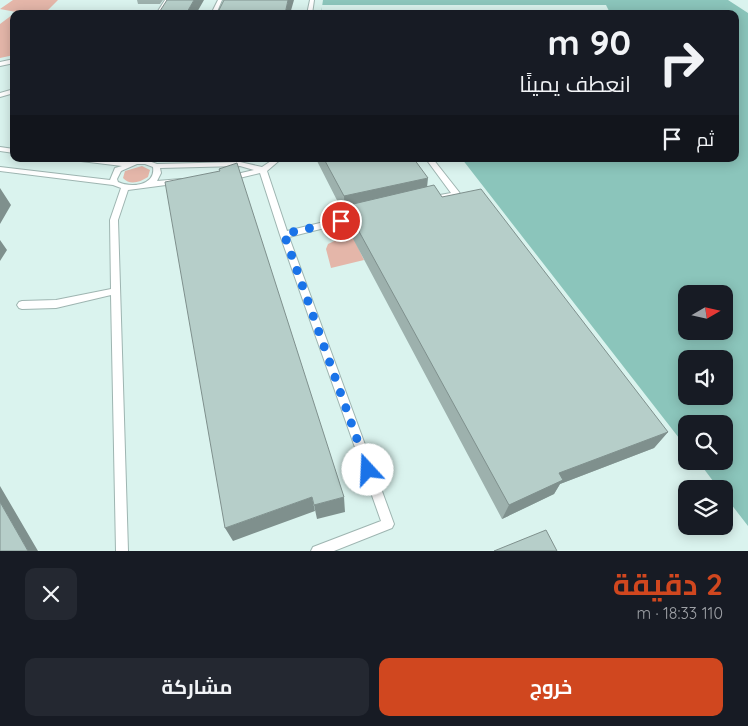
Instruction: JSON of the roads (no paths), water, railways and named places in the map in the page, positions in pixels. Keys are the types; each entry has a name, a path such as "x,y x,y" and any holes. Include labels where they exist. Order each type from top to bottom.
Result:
{"lane":[{"path":"109,162 128,164 137,162"},
{"path":"149,162 156,166 240,164 263,170"},
{"path":"218,179 237,178 263,170 274,162"},
{"path":"427,200 456,194 432,162"},
{"path":"115,183 114,174 128,164"},
{"path":"148,184 157,175 156,166"},
{"path":"0,169 115,183 125,188 188,181"},
{"path":"263,170 284,234 388,524 317,551"},
{"path":"122,551 114,220 125,188"},
{"path":"284,234 370,214"},
{"path":"22,305 56,304 116,291"}]}
